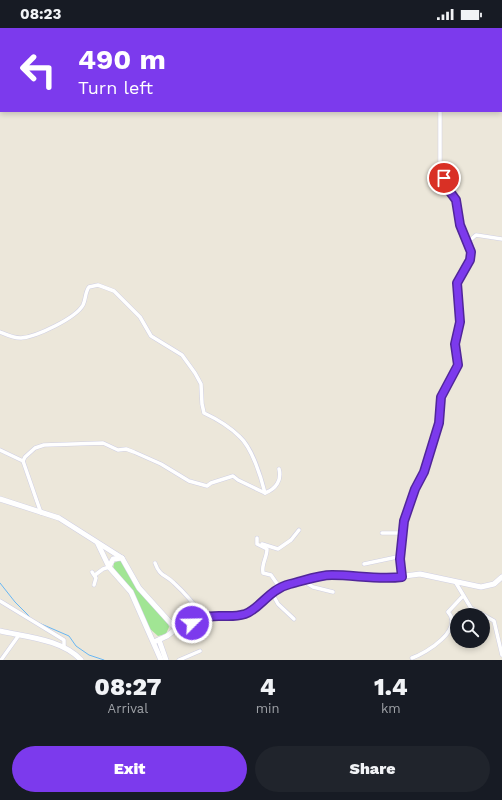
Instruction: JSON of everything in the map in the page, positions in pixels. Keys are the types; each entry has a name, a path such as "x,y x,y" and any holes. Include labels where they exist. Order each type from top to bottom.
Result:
{"main road":[{"path":"0,499 59,518 122,558 139,588 176,629"},
{"path":"97,543 109,567 131,592 166,660"},
{"path":"109,567 113,559 122,558"},
{"path":"157,641 176,629 184,627 203,617 215,615 240,615 247,613 280,588 326,575 382,579 401,574 420,574 474,586 488,586 494,584 502,577"},
{"path":"0,632 64,647 76,654 80,660"},
{"path":"157,641 161,660"}],"street":[{"path":"401,574 400,559 404,533 404,521 415,489 424,472 439,423 441,397 458,365 455,344 460,322 457,283 470,260 471,249 460,225 456,200 448,189 440,168 440,112"},
{"path":"468,242 476,235 502,239"},
{"path":"0,332 12,337 30,336 52,327 79,311 84,304 88,287 98,285 114,291 140,317 151,336 182,356 195,373 201,384 204,412 222,422 242,438 262,479 265,493"},
{"path":"23,460 32,450 44,445 103,444 118,450 126,449 134,452 172,470 189,482 208,486 211,483 234,476 238,480 265,493"},
{"path":"0,450 23,460 41,513"},
{"path":"265,493 274,488 280,475 279,469"},
{"path":"257,544 278,549 291,540 299,530"},
{"path":"382,534 404,533"},
{"path":"257,538 257,544"},
{"path":"257,544 266,549 267,555 262,565 263,573 271,575 280,588"},
{"path":"364,564 397,557 400,559"},
{"path":"155,563 158,572 173,581 203,617"},
{"path":"94,586 96,582 93,574 109,567"},
{"path":"304,581 313,587 333,592"},
{"path":"456,583 462,596 471,608 494,621 502,655"},
{"path":"272,593 278,604 294,619"},
{"path":"412,658 421,655 450,632 453,621 448,612 462,596"},
{"path":"0,601 64,640 64,647"},
{"path":"1,660 19,636"},
{"path":"179,660 200,651"}],"green space":[{"path":"122,561 136,588 168,623 169,627 166,634 158,636 149,628 131,589 113,569 114,563"}],"waterway":[{"path":"0,583 15,602 30,617"},
{"path":"39,623 69,636 76,646 89,655 104,660"}],"route":[{"path":"192,623 203,617 215,615 240,615 247,613 266,597 280,588 289,584 320,576 334,575 382,579 402,577 400,559 404,533 404,521 415,489 424,472 439,423 441,397 458,365 455,344 460,322 457,283 470,260 471,252 460,225 456,200 448,189 444,178"}]}
